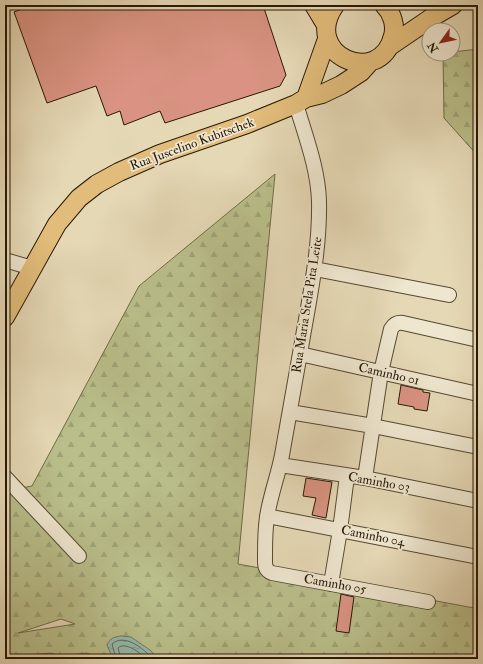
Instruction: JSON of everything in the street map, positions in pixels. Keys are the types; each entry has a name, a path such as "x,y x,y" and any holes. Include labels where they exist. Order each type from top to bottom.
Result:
{"main road":[{"path":"314,5 327,32 332,49 349,61 360,63 370,62"},
{"path":"301,101 327,32 329,14 335,5"},
{"path":"384,5 389,10 394,22 394,34 390,46"},
{"name":"Rua Juscelino Kubitschek","path":"5,317 57,224 69,209 87,191 108,177 160,154 247,124 301,101 342,86 361,72 370,62 378,58 390,46 453,5"}],"street":[{"name":"Rua Maria Stela Pita Leite","path":"265,547 267,516 280,465 290,412 315,268 319,228 319,199 317,180 301,101"},
{"path":"5,260 32,268"},
{"path":"315,268 449,295"},
{"path":"365,478 381,372 390,329 399,322 478,340"},
{"name":"Caminho 01","path":"300,354 478,394"},
{"path":"290,412 373,426 478,447"},
{"name":"Caminho 03","path":"280,465 365,478 478,501"},
{"path":"331,584 347,476"},
{"path":"5,477 79,556"},
{"name":"Caminho 04","path":"267,516 478,557"},
{"name":"Caminho 05","path":"265,547 265,568 268,572 428,602"}],"green space":[{"path":"478,49 478,156 444,118 443,62 461,62 461,51"},
{"path":"275,174 238,564 474,608 478,605 478,659 5,659 5,491 32,486 139,286","holes":["61,619 75,624 18,633"]}],"water":[{"path":"121,636 131,637 150,650 158,659 113,659 107,645 112,638"},
{"path":"50,653 62,656 87,653 99,659 38,659 39,654"}],"building":[{"path":"33,5 263,5 286,75 280,86 165,123 160,111 124,125 120,111 107,116 96,86 47,103 14,12"},
{"path":"401,385 430,393 427,411 398,404"},
{"path":"306,478 332,482 326,518 312,515 316,498 303,496"},
{"path":"341,594 354,597 349,633 336,631"}]}
